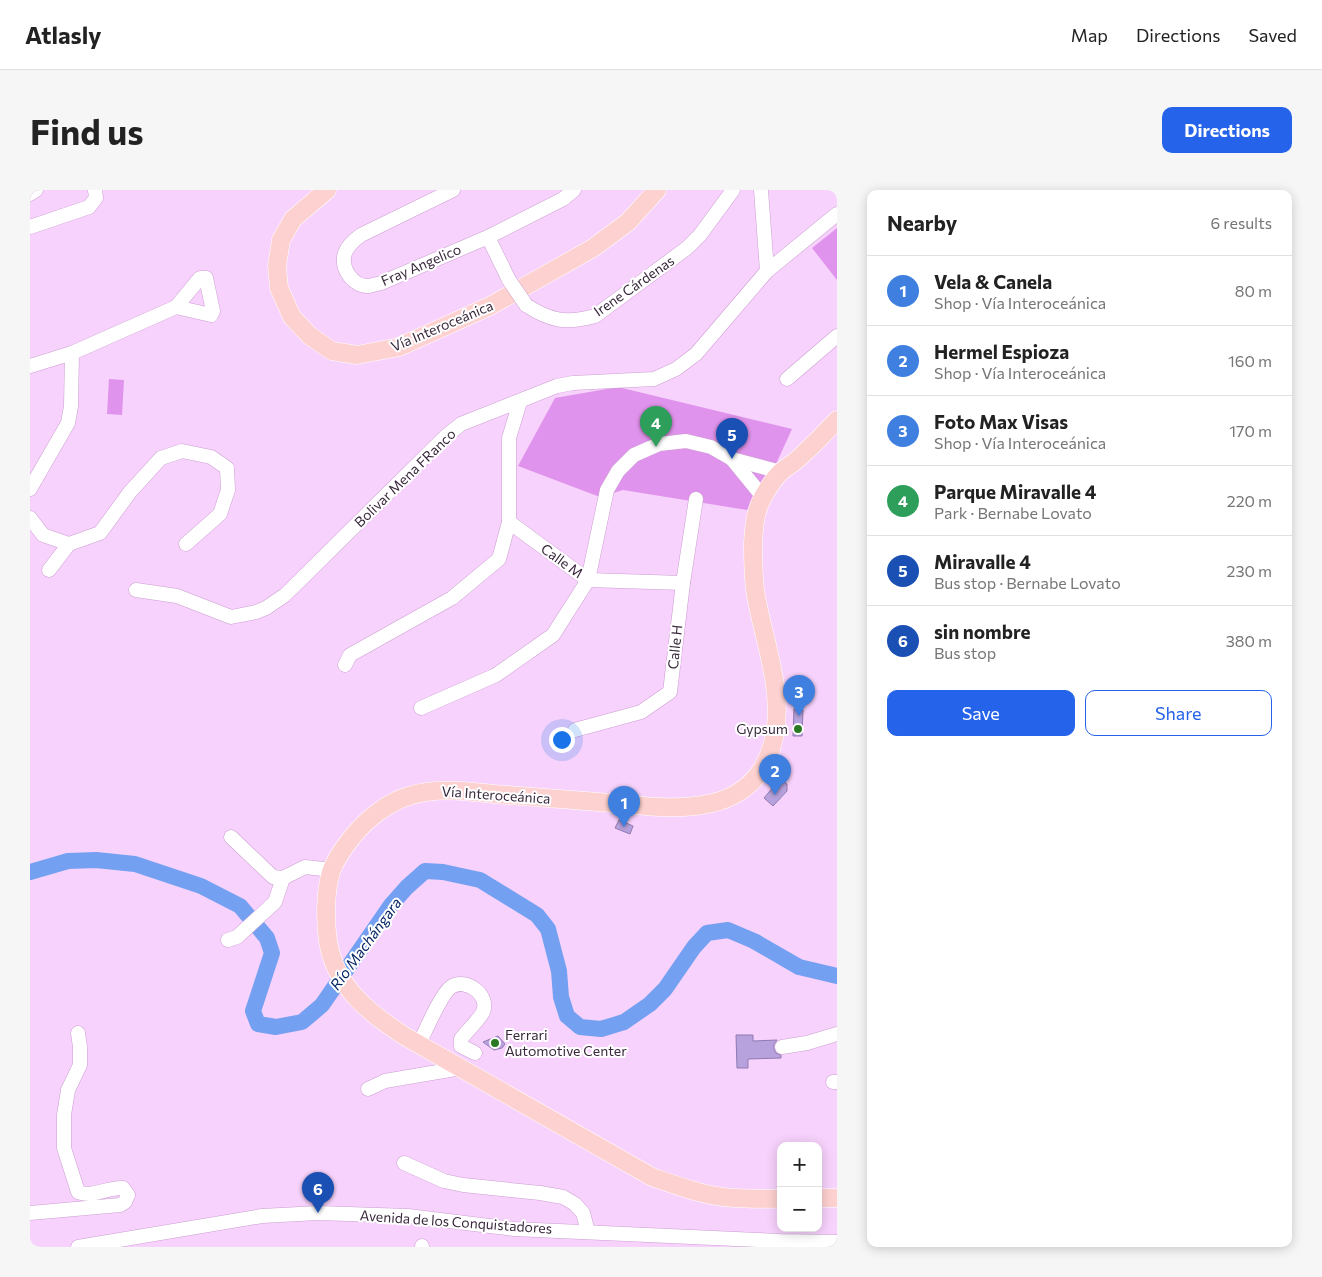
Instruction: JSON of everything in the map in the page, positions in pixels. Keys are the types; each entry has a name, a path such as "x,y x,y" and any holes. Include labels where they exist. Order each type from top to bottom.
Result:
{"main road":[{"name":"Vía Interoceánica","path":"327,190 293,219 281,240 277,266 279,288 292,317 310,336 332,351 357,355 400,347 490,306 593,248 628,222 657,190"},
{"name":"Vía Interoceánica","path":"777,1198 746,1199 721,1197 688,1189 652,1176 382,1021 362,1005 346,987 336,969 330,954 327,920 328,892 332,870 347,844 362,826 386,808 408,796 436,791 467,791 641,806 686,807 713,803 732,796 747,787 760,772 768,757 774,740 777,718 775,683 756,596 752,568 754,522 763,497 781,472 798,459 837,420"},
{"name":"Vía Interoceánica","path":"754,541 774,498 798,459"},
{"path":"822,1198 837,1198"}],"street":[{"path":"30,194 36,190"},
{"path":"30,227 89,207 96,198 95,190"},
{"name":"Fray Angelico","path":"454,190 361,235 352,242 345,254 344,265 348,274 363,285 368,286 381,283 488,237 563,199 574,190"},
{"name":"Irene Cárdenas","path":"488,237 509,280 526,305 540,314 554,319 579,321 595,316 687,248 700,235 733,190"},
{"path":"761,190 768,271"},
{"name":"Bolivar Mena FRanco","path":"136,590 177,596 231,616 256,612 266,608 285,595 445,437 461,424 557,386 573,383 654,378 676,369 696,354 768,271 837,214"},
{"path":"30,366 72,353 176,307"},
{"path":"787,379 837,336"},
{"path":"30,489 68,423 72,353"},
{"path":"346,665 350,655 452,598 499,559 508,522 509,438 520,402"},
{"path":"421,708 496,675 553,635 588,580 607,490 618,471 634,454 659,444 686,441 711,447 732,459 781,472"},
{"path":"49,570 68,544 100,533 130,492 161,458 182,451 211,457 227,468 228,490 220,514 186,544"},
{"path":"732,459 763,497"},
{"name":"Calle H","path":"575,730 641,712 670,692 683,583 696,500"},
{"path":"30,518 43,535 68,544"},
{"name":"Calle M","path":"508,522 588,580 683,583"},
{"path":"231,837 273,877 283,878 305,867 332,870"},
{"path":"232,938 275,902 283,878"},
{"path":"413,1040 451,987 458,985 466,986 474,988 480,994 484,1003 483,1012 461,1039 461,1046 475,1053"},
{"path":"30,1213 120,1205 125,1202 128,1195 123,1188 114,1187 84,1194 78,1192 64,1148 64,1115 68,1090 80,1065 78,1033"},
{"path":"782,1047 807,1043 837,1034"},
{"path":"368,1089 385,1081 461,1068"},
{"path":"404,1163 444,1181 462,1185 563,1197 575,1204 583,1213 588,1232"},
{"name":"Avenida de los Conquistadores","path":"78,1247 262,1216 318,1213 408,1216 514,1229 837,1242"}],"shaded area":[{"path":"837,228 837,280 812,248"},
{"path":"109,379 124,380 122,415 107,414"},
{"path":"618,387 792,429 776,464 747,510 623,490 600,497 518,466 555,398"}],"building":[{"path":"794,709 803,710 802,736 793,736"},
{"path":"780,779 787,784 787,791 773,806 764,798"},
{"path":"619,820 633,826 630,834 615,828"},
{"path":"736,1035 753,1035 753,1041 777,1040 774,1044 774,1049 776,1053 781,1055 781,1058 748,1059 748,1068 737,1068"},
{"name":"Ferrari Automotive Center","path":"498,1036 505,1044 502,1048 494,1050 483,1042"}],"waterway":[{"name":"Río Machángara","path":"30,872 68,861 96,860 135,864 201,886 240,906 267,938 272,953 253,1011 258,1024 276,1027 302,1022 322,1005 391,905 425,871 443,872 480,880 537,915 548,929 559,971 561,997 567,1016 580,1027 601,1029 624,1022 650,1004 665,989 694,947 707,933 728,930 754,941 799,967 837,976"}],"place":[{"name":"Parque Miravalle 4","path":"656,447"},
{"name":"Miravalle 4","path":"732,459"},
{"name":"Foto Max Visas","path":"799,716"},
{"name":"Gypsum","path":"798,729"},
{"name":"Hermel Espioza","path":"775,795"},
{"name":"Vela & Canela","path":"624,827"},
{"name":"Ferrari Automotive Center","path":"495,1043"},
{"name":"sin nombre","path":"318,1213"}]}
